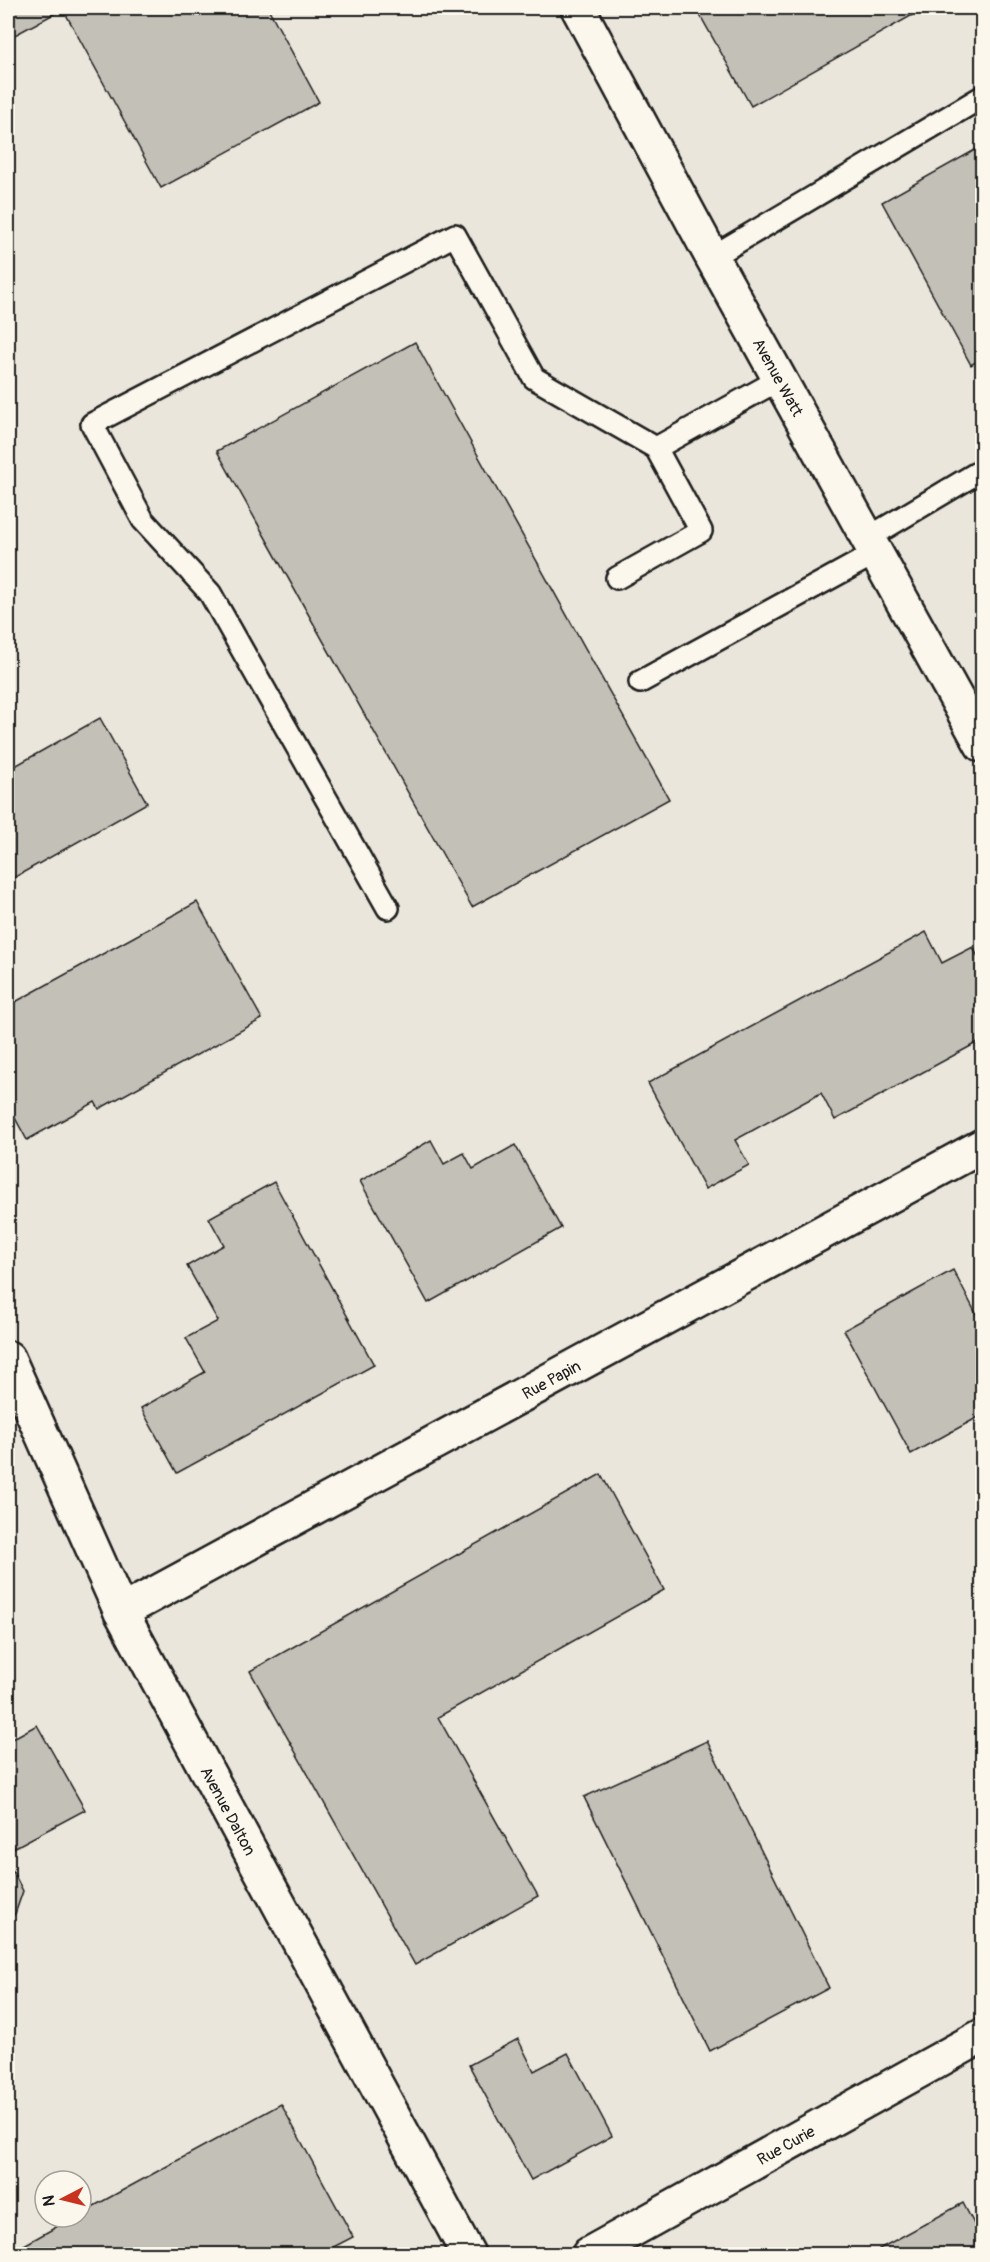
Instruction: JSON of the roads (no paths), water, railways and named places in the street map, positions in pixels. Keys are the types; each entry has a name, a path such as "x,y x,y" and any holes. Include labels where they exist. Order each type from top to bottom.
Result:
{"street":[{"name":"Avenue Watt","path":"578,8 712,257 981,738"},
{"name":"Rue Papin","path":"121,1612 982,1146"},
{"name":"Avenue Dalton","path":"8,1358 121,1612 468,2254"},
{"name":"Rue Curie","path":"589,2254 982,2036"}],"lane":[{"path":"712,257 982,97"},
{"path":"388,908 210,592 143,520 92,424 455,235 534,378 656,448 701,531 617,578"},
{"path":"656,448 780,379"},
{"path":"640,682 872,545 982,470"}]}
